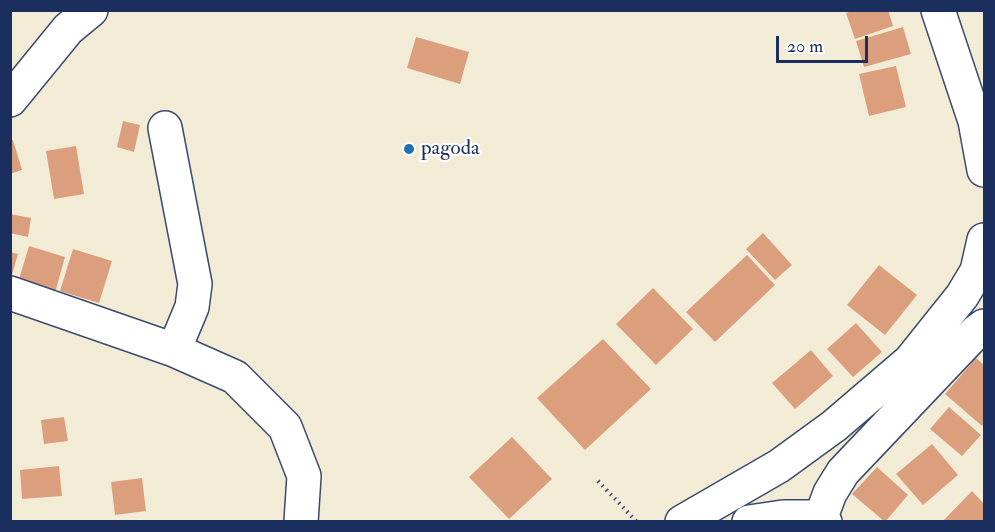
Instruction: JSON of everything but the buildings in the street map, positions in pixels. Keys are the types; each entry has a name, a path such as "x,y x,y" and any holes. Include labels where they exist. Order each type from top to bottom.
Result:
{"street":[{"path":"938,10 975,121 984,170"},
{"path":"10,100 71,17"},
{"path":"165,128 195,284 192,307 174,350"},
{"path":"682,522 779,466 834,426 910,360 962,296 976,272 984,240"},
{"path":"10,293 174,350 235,377 285,427 304,476 301,522"},
{"path":"749,522 783,518 823,519 830,493 843,472 984,326"}],"path":[{"path":"598,481 637,522"}],"place":[{"name":"pagoda","path":"409,149"}]}
